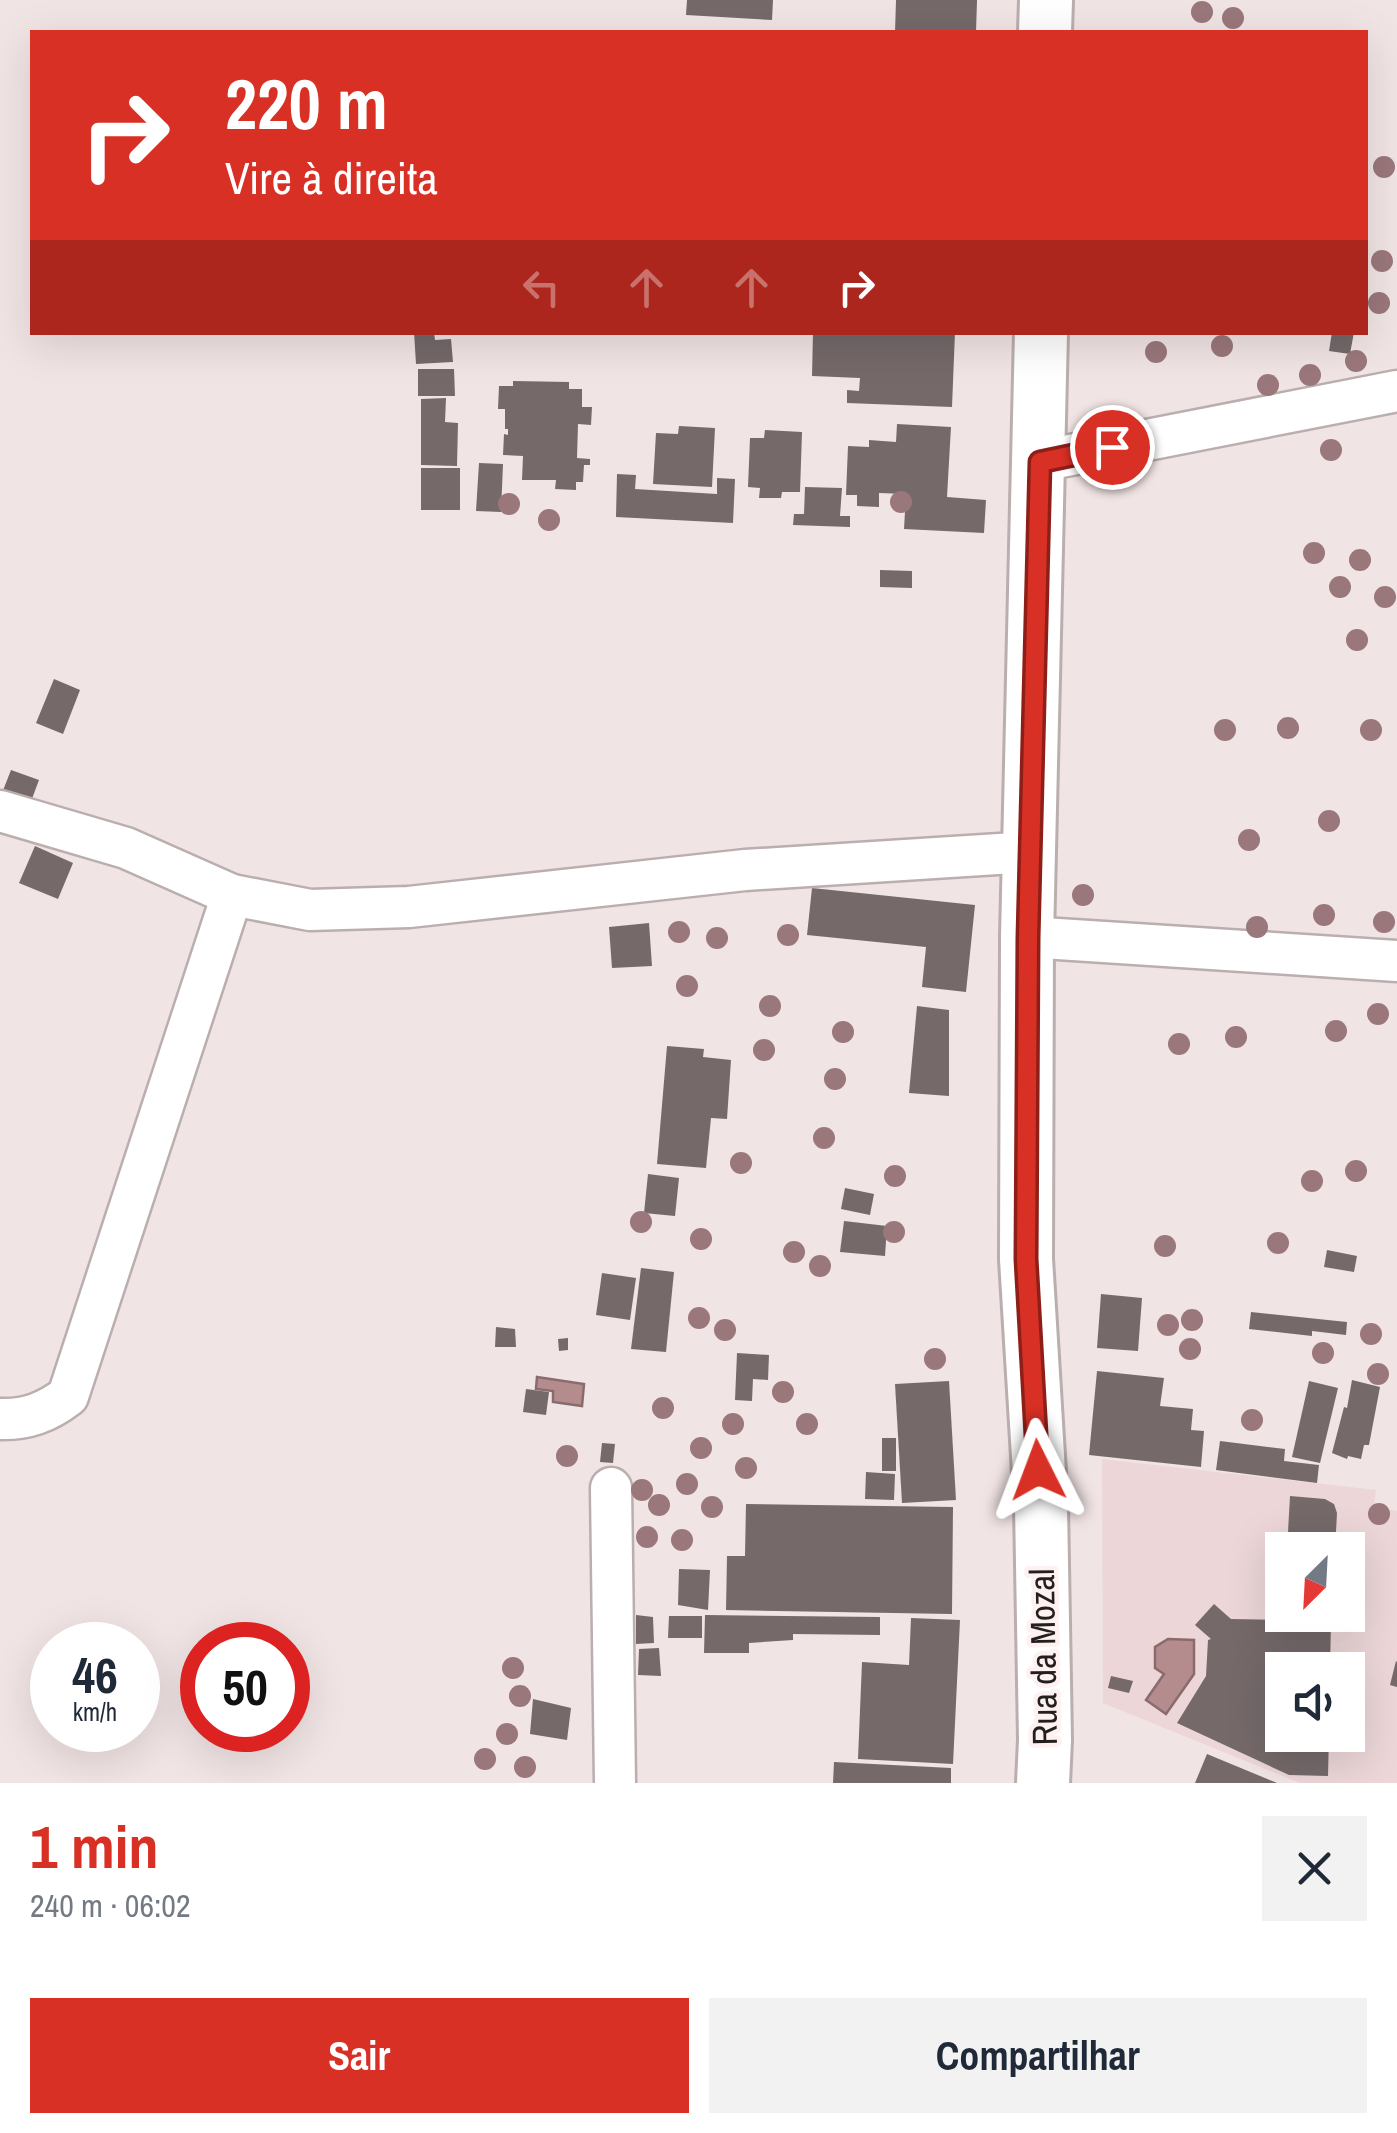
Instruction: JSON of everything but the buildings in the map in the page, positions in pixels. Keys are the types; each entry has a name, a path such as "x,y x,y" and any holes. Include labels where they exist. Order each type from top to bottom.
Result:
{"main road":[{"path":"1045,30 1046,0"},
{"name":"Rua da Mozal","path":"1041,335 1028,938 1026,1259 1041,1505 1046,1740 1043,1783"}],"street":[{"path":"1040,462 1397,391"},
{"path":"0,811 126,848 232,894 310,910 409,907 745,870 1030,852"},
{"path":"0,1419 14,1420 48,1411 68,1396 232,894"},
{"path":"1028,938 1397,961"},
{"path":"611,1488 614,1783"}],"shaded area":[{"path":"537,1377 584,1384 582,1406 553,1402 553,1391 536,1389"},
{"path":"1102,1459 1376,1490 1374,1507 1397,1511 1397,1783 1300,1783 1103,1703"},
{"path":"1168,1639 1194,1640 1194,1674 1166,1714 1146,1700 1164,1674 1155,1668 1155,1647"}],"route":[{"path":"1038,1470 1026,1259 1028,938 1040,462 1112,447"}]}
